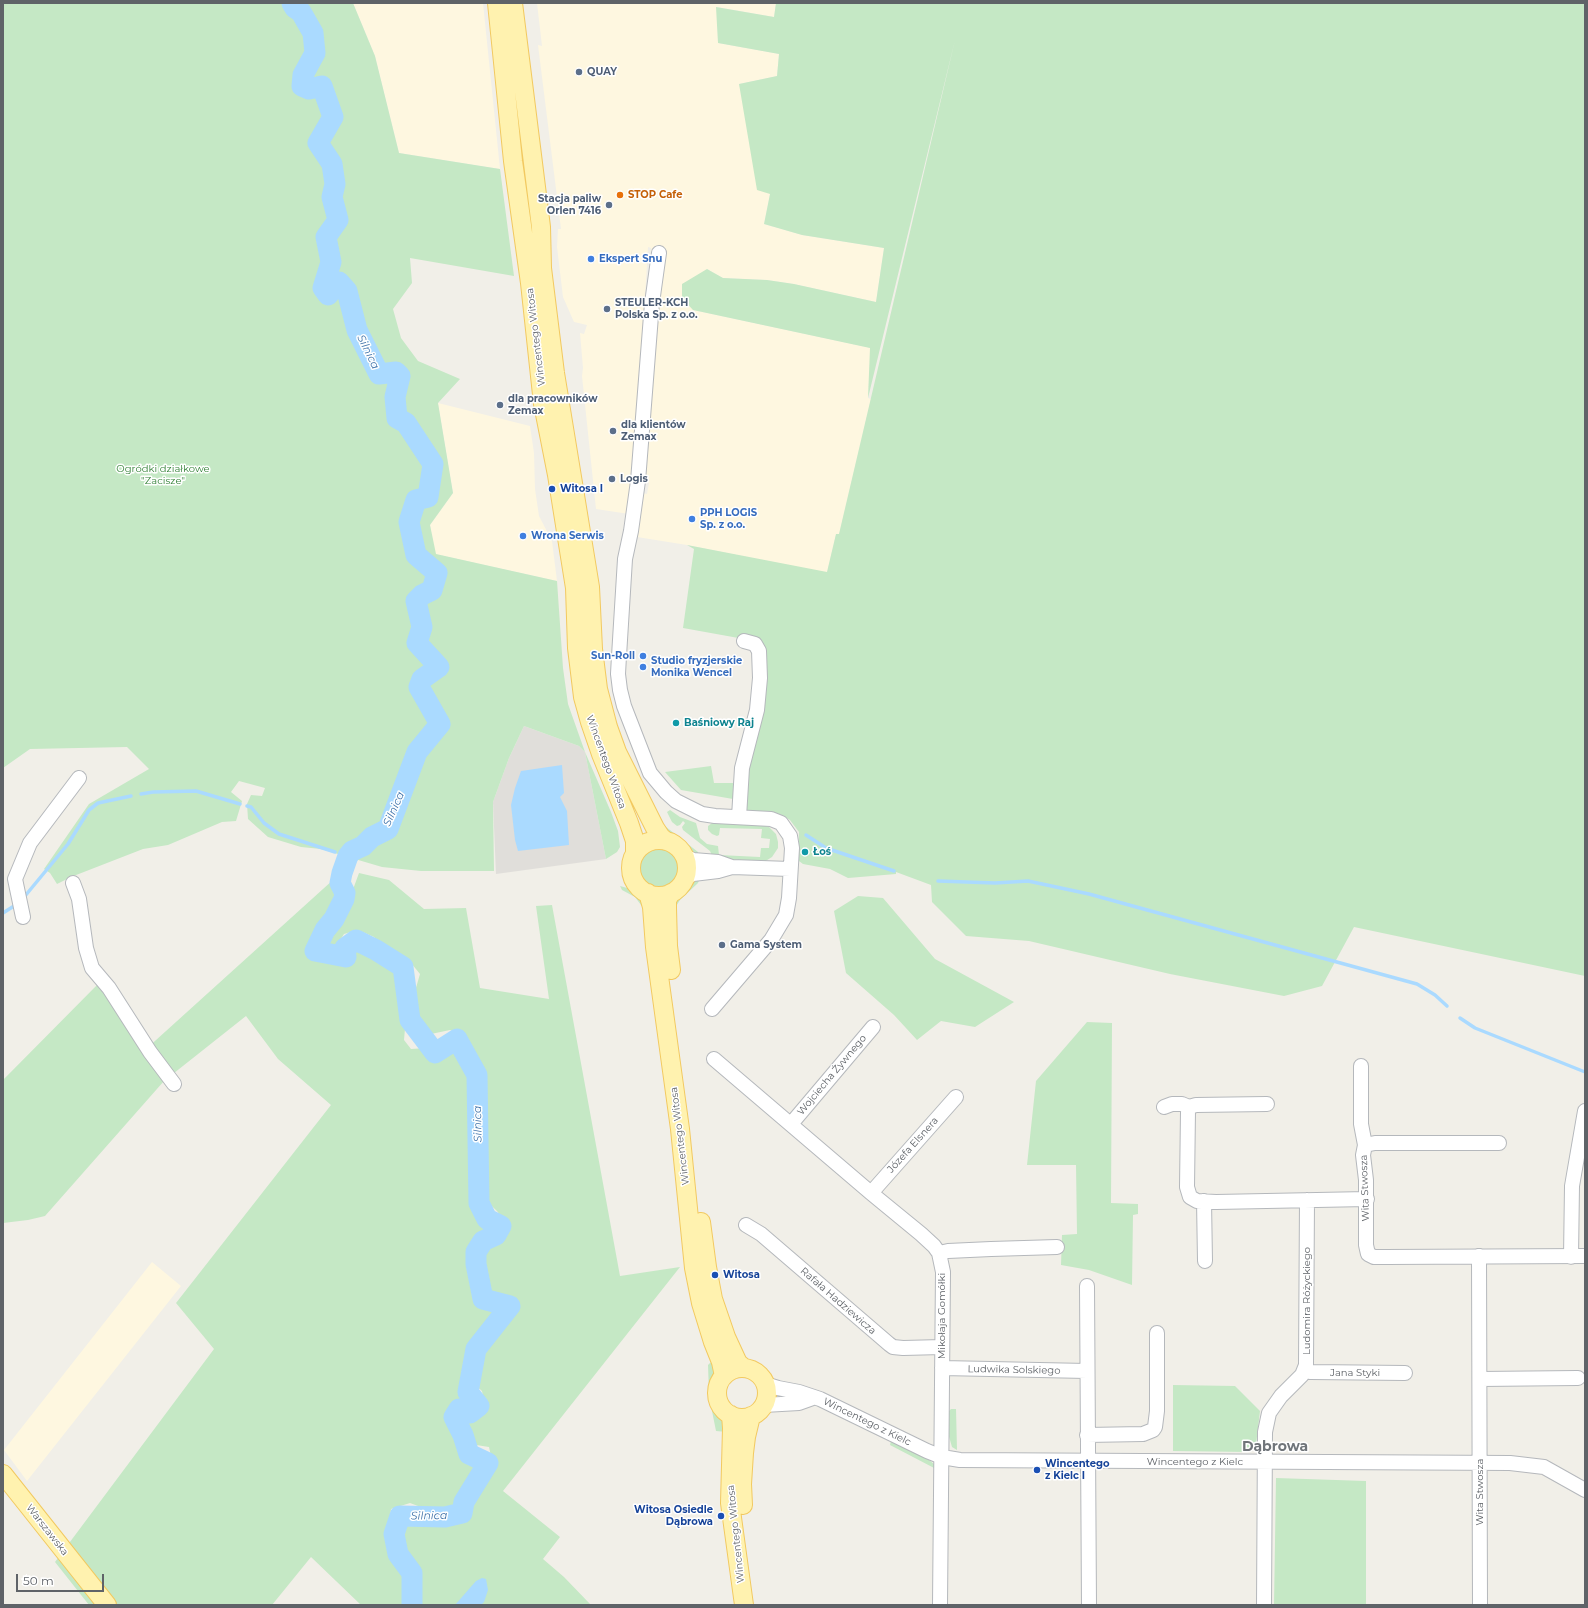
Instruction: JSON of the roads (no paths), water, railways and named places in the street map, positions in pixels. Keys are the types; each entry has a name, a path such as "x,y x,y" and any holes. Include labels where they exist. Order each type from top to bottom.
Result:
{"main road":[{"name":"Wincentego Witosa","path":"497,3 514,164 530,283 543,404 557,475 575,588 577,648 582,691 595,739 635,840 635,853"},
{"name":"Wincentego Witosa","path":"513,3 541,227 542,268 555,373 590,587 593,649 598,689 608,727 617,752 655,828 661,837 666,841"},
{"path":"657,840 666,841 679,849 684,856 686,867 685,878 671,893 663,895 648,893 636,883 632,876 631,868 635,853 641,846 648,842 657,840"},
{"name":"Wincentego Witosa","path":"648,893 652,907 655,947 680,1128 694,1268 701,1304 721,1362 724,1376"},
{"name":"Wincentego Witosa","path":"671,893 667,908 668,946 692,1125 707,1267 713,1299 726,1337 738,1363 744,1368"},
{"path":"744,1368 753,1370 760,1376 765,1384 767,1394 757,1411 740,1418 730,1415 725,1411 718,1400 718,1387 724,1376 733,1370 744,1368"},
{"name":"Wincentego Witosa","path":"756,1605 745,1523 742,1484 746,1437 757,1411"},
{"name":"Wincentego Witosa","path":"730,1415 732,1428 730,1503 744,1605"},
{"name":"Warszawska","path":"3,1474 107,1605"}],"street":[{"path":"659,253 652,303 638,481 634,516 625,559 618,656 620,690 624,706 650,773 666,792 676,801 702,814 772,819 781,823 790,836 792,848 788,908 782,922 771,940 712,1009"},
{"path":"739,817 742,768 757,710 760,678 759,651 755,644 744,641"},
{"path":"23,916 15,879 30,844 79,778"},
{"path":"684,856 693,860 718,862 732,866 790,869"},
{"path":"685,878 693,874 718,871 732,866"},
{"path":"73,883 79,899 86,948 92,968 109,988 150,1052 174,1084"},
{"name":"Wojciecha Żywnego","path":"791,1124 872,1027"},
{"name":"Mikołaja Gomółki","path":"714,1059 871,1193 922,1234 939,1253 943,1272 940,1605"},
{"path":"1361,1066 1361,1124 1365,1145"},
{"name":"Józefa Elsnera","path":"871,1193 956,1097"},
{"path":"1164,1107 1172,1104 1182,1104 1189,1107 1196,1105 1266,1104"},
{"path":"1189,1107 1187,1187 1188,1194 1193,1199 1204,1201 1367,1200"},
{"name":"Wita Stwosza","path":"1499,1143 1375,1142 1365,1145 1363,1155 1367,1200 1366,1245 1368,1254 1370,1256 1386,1257 1578,1256 1572,1186 1585,1111"},
{"name":"Ludomira Różyckiego","path":"1305,1371 1307,1357 1307,1200"},
{"path":"1204,1201 1205,1261"},
{"name":"Rafała Hadziewicza","path":"746,1225 761,1234 889,1344 894,1347 903,1348 942,1348"},
{"path":"939,1253 991,1248 1057,1247"},
{"name":"Wita Stwosza","path":"1479,1256 1480,1605"},
{"path":"1087,1286 1086,1371 1089,1605"},
{"path":"1087,1435 1143,1434 1153,1430 1157,1420 1157,1333"},
{"name":"Ludwika Solskiego","path":"942,1368 1086,1371"},
{"path":"1264,1605 1265,1432 1269,1413 1281,1396 1305,1371"},
{"name":"Jana Styki","path":"1305,1371 1405,1373"},
{"path":"1480,1378 1578,1378"},
{"name":"Wincentego z Kielc","path":"765,1384 799,1392 813,1398 820,1399 927,1451 960,1460 1510,1463 1544,1467 1585,1490"},
{"name":"Wincentego z Kielc","path":"757,1411 799,1403 813,1398"}],"water":[{"path":"562,765 564,793 560,797 567,811 569,845 518,851 515,840 511,805 521,771"},
{"path":"482,1578 486,1579 488,1590 484,1602 481,1605 455,1605 476,1581"}],"waterway":[{"name":"Silnica","path":"292,3 295,8 301,12 313,33 315,53 303,75 302,86 309,89 322,86 333,117 318,143 332,164 335,184 332,197 338,220 326,237 331,262 323,288 328,295 339,282 347,291 357,330 379,374 396,372 400,376 395,397 397,418 406,423 433,464 428,497 416,500 409,522 416,555 437,573 432,590 422,595 416,601 422,627 417,643 439,667 422,679 419,687 440,724 417,752 388,829 372,837 363,846 352,851 348,856 340,883 345,893 344,899 334,919 325,930 315,951 346,957 345,948 356,940 376,950 403,967 410,1020 435,1053 457,1039 477,1075 479,1203 487,1219 501,1226 496,1235 483,1241 476,1252 476,1264 483,1299 510,1306 476,1349 468,1392 479,1406 470,1413 459,1409 454,1417 463,1435 469,1454 488,1463 464,1502 462,1513 445,1517 400,1516 394,1534 398,1554 412,1573 412,1605"},
{"path":"141,794 153,792 196,791 240,804"},
{"path":"25,896 68,844 89,810 98,803 131,796"},
{"path":"247,806 251,807 264,823 279,834 335,852"},
{"path":"806,835 826,848 894,871"},
{"path":"938,881 995,883 1028,881 1089,894 1417,984 1435,995 1447,1006"},
{"path":"3,913 14,906"},
{"path":"1460,1018 1475,1028 1585,1072"}],"place":[{"name":"QUAY","path":"579,72"},
{"name":"STOP Cafe","path":"620,195"},
{"name":"Stacja paliw Orlen 7416","path":"609,205"},
{"name":"Ekspert Snu","path":"591,259"},
{"name":"STEULER-KCH Polska Sp. z o.o.","path":"607,309"},
{"name":"dla pracowników Zemax","path":"500,405"},
{"name":"dla klientów Zemax","path":"613,431"},
{"name":"Logis","path":"612,479"},
{"name":"Witosa I","path":"552,489"},
{"name":"PPH LOGIS Sp. z o.o.","path":"692,519"},
{"name":"Wrona Serwis","path":"523,536"},
{"name":"Sun-Roll","path":"643,656"},
{"name":"Studio fryzjerskie Monika Wencel","path":"643,667"},
{"name":"Baśniowy Raj","path":"676,723"},
{"name":"Łoś","path":"805,852"},
{"name":"Gama System","path":"722,945"},
{"name":"Witosa","path":"715,1275"},
{"name":"Wincentego z Kielc I","path":"1037,1470"},
{"name":"Witosa Osiedle Dąbrowa","path":"721,1516"}],"district":[{"name":"Dąbrowa","path":"1275,1447"}],"park label":[{"name":"Ogródki działkowe \"Zacisze\"","path":"163,474"}]}
